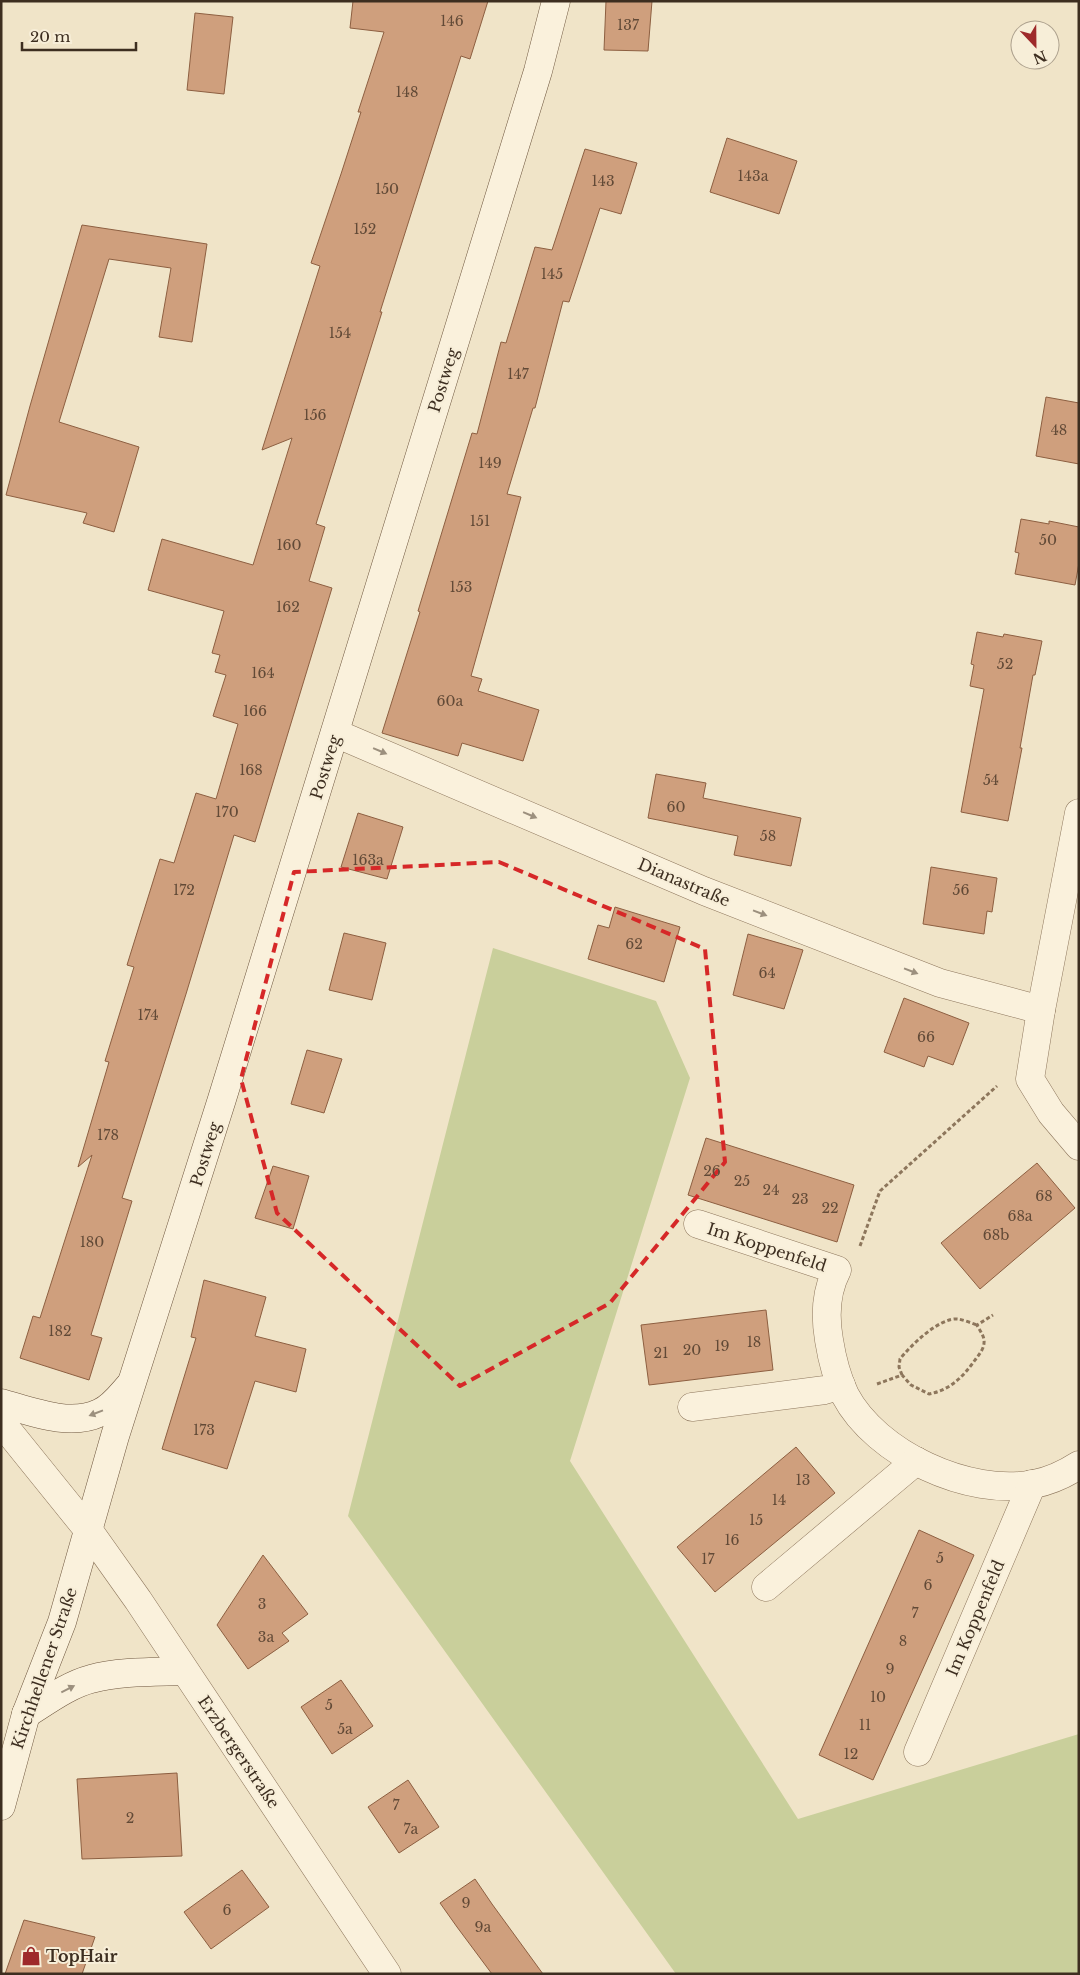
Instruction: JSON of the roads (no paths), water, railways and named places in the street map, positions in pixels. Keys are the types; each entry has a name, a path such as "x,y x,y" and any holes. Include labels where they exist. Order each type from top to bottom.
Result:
{"street":[{"name":"Postweg","path":"89,1531 115,1436 178,1240 538,71 556,1"},
{"name":"Dianastraße","path":"335,733 704,891 940,982 1040,1010"},
{"path":"1079,813 1040,1010 1030,1079 1050,1113 1079,1146"},
{"name":"Im Koppenfeld","path":"698,1224 837,1270 830,1283 827,1309 828,1334 833,1361 844,1391 873,1430 895,1449 916,1462 943,1474 967,1481 1001,1486 1032,1484 1053,1479 1079,1465"},
{"path":"1,1403 35,1412 77,1418 99,1413 108,1408 132,1382"},
{"path":"692,1407 825,1390 844,1391"},
{"name":"Erzbergerstraße","path":"1,1422 89,1531 138,1600 387,1974"},
{"path":"766,1587 916,1462"},
{"name":"Im Koppenfeld","path":"918,1752 1032,1484"},
{"name":"Kirchhellener Straße","path":"1,1806 26,1714 62,1622 89,1531"},
{"path":"26,1714 67,1689 91,1678 184,1671"}],"place":[{"name":"TopHair","path":"31,1956"}]}
